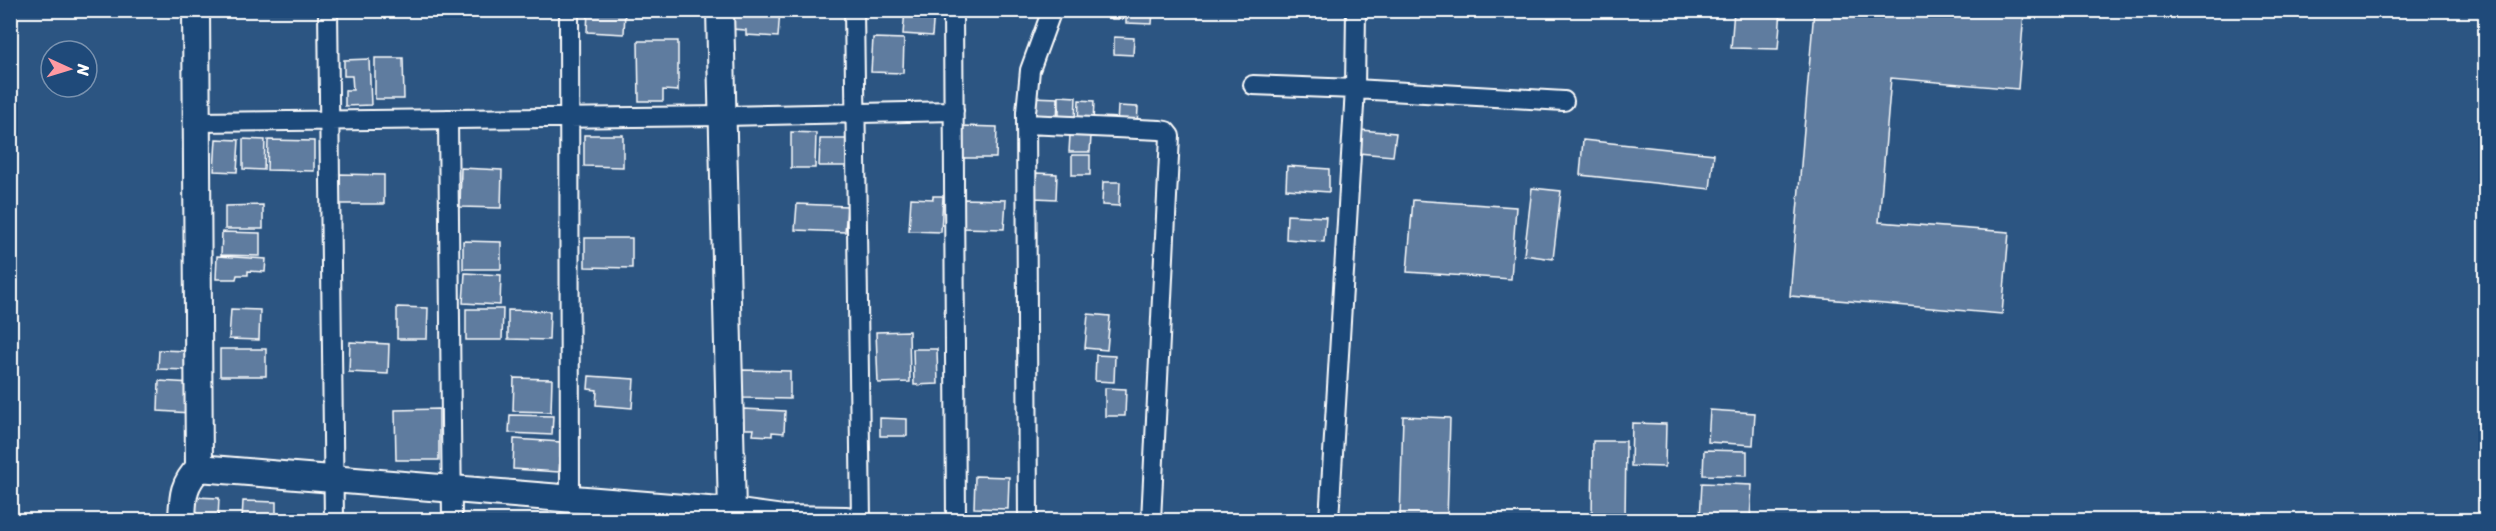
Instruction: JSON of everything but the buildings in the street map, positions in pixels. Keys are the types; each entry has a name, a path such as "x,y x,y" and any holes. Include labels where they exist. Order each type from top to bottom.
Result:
{"street":[{"path":"182,520 183,495 188,479 199,468 196,10"},
{"path":"328,10 334,520"},
{"path":"569,10 570,499"},
{"path":"720,10 732,512"},
{"path":"854,10 861,520"},
{"path":"953,10 956,520"},
{"path":"1028,520 1026,124 1029,70 1053,10"},
{"path":"1329,520 1356,89 1356,10"},
{"path":"1253,85 1564,101"},
{"path":"197,122 954,111"},
{"path":"448,119 452,520"},
{"path":"1026,124 1160,130 1166,131 1170,136 1151,520"},
{"path":"199,468 732,512 783,520 846,520"}]}
